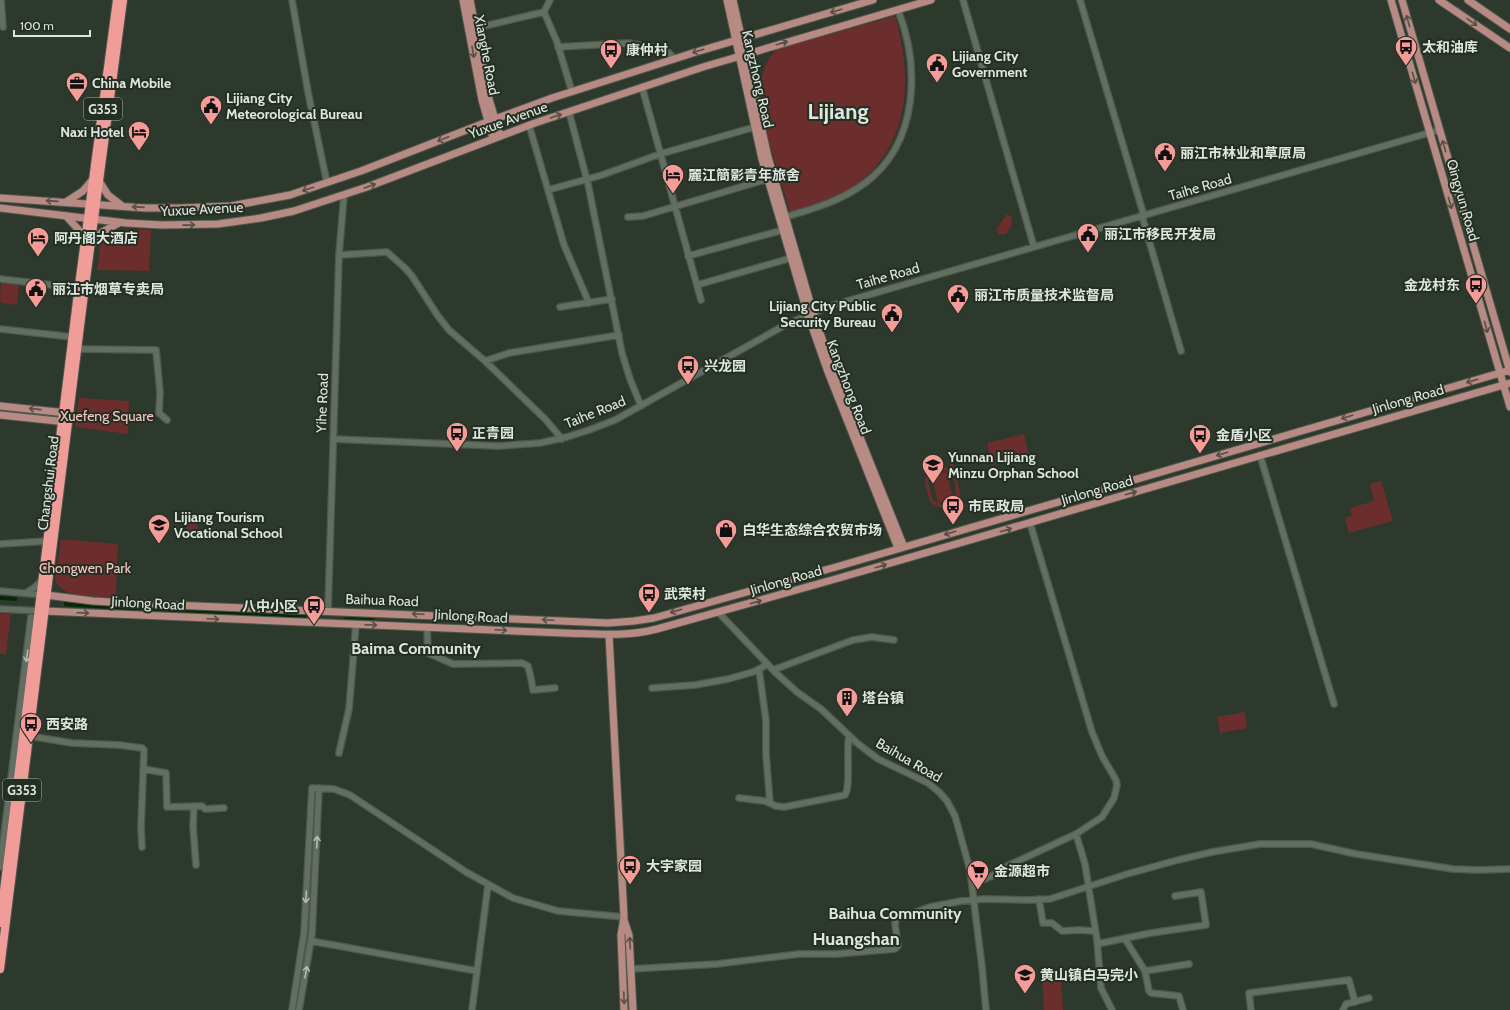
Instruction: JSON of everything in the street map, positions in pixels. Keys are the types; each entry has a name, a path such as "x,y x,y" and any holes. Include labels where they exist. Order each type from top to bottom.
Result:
{"highway":[{"name":"Changshui Road","path":"97,180 117,0"},
{"name":"Changshui Road","path":"67,413 77,349 93,204 123,0"},
{"name":"Changshui Road","path":"0,969 66,422 73,337 79,288 88,244"},
{"name":"Changshui Road","path":"44,595 43,580 66,422"},
{"name":"Changshui Road","path":"0,923 37,626 42,611"}],"main road":[{"name":"Xianghe Road","path":"463,0 496,137"},
{"name":"Xianghe Road","path":"470,0 488,93 491,120"},
{"name":"Kangzhong Road","path":"727,0 739,39"},
{"name":"Kangzhong Road","path":"733,0 755,127 768,179 791,258 810,314 901,548"},
{"name":"Yuxue Avenue","path":"0,198 180,208 231,206 290,195 385,162 491,120 572,92 675,58 873,0"},
{"name":"Yuxue Avenue","path":"0,208 121,222 180,225 232,222 294,211 344,195 529,125 702,67 931,0"},
{"name":"Qingyun Road","path":"1391,0 1500,373 1507,384 1510,407"},
{"path":"1440,0 1510,48"},
{"path":"1468,0 1510,29"},
{"name":"Qingyun Road","path":"1404,2 1439,130 1510,371"},
{"name":"Kangzhong Road","path":"742,55 810,314"},
{"path":"66,202 97,180 108,195 123,206"},
{"path":"66,216 78,229 88,244 102,232 121,222"},
{"name":"Jinlong Road","path":"714,601 1510,371"},
{"name":"Jinlong Road","path":"42,611 609,635 646,632 1030,523 1507,384"},
{"path":"0,406 67,413"},
{"path":"0,415 66,422"},
{"name":"Baihua Road","path":"44,595 93,601 140,604 621,623 654,618 714,601"},
{"path":"609,635 624,917 629,935 634,1010"},
{"path":"624,917 621,935 624,1010"}],"street":[{"path":"2,0 3,27"},
{"path":"292,0 308,92 327,183"},
{"path":"550,0 544,12 558,48 572,92"},
{"path":"963,0 1034,247"},
{"path":"1080,0 1181,351"},
{"path":"785,217 823,206 843,197 867,182 879,170 896,144 908,114 912,79 909,46 898,10"},
{"path":"476,28 544,12"},
{"path":"558,48 628,42 662,49 675,58"},
{"path":"642,87 701,300"},
{"path":"569,112 587,179 618,335 627,372 641,406"},
{"path":"529,125 567,252 589,303"},
{"path":"548,190 587,179 660,154 755,127"},
{"name":"Taihe Road","path":"333,439 498,446 532,444 562,439 602,426 641,406 787,324 844,302 1439,130"},
{"path":"628,217 644,216 768,179"},
{"name":"Yihe Road","path":"328,611 339,255 344,195"},
{"path":"688,256 783,230"},
{"path":"339,255 387,252 412,276 449,330 486,361 545,419 562,439"},
{"path":"696,285 791,258"},
{"path":"0,279 79,288"},
{"path":"560,308 612,299"},
{"path":"0,329 73,337"},
{"path":"486,361 509,353 618,335"},
{"path":"77,349 156,350 160,392 159,413 167,420"},
{"path":"1260,456 1334,704"},
{"path":"972,884 992,876 1003,868 1076,834 1102,817 1114,798 1116,790 1116,780 1102,756 1092,732 1030,523"},
{"path":"0,544 48,541"},
{"path":"25,593 34,588 43,580"},
{"path":"0,591 44,595"},
{"path":"0,609 42,611"},
{"path":"24,610 37,626"},
{"name":"Baihua Road","path":"718,612 773,670 797,692 821,709 849,736 878,759 928,783 944,797 955,816 970,870 986,1010"},
{"path":"0,866 31,617"},
{"path":"340,753 349,709 356,624"},
{"path":"427,627 428,653 453,664 522,663 528,666 532,678 533,690 555,688"},
{"path":"773,670 853,640 872,637 894,640"},
{"path":"652,688 705,684 728,679 759,669 766,663"},
{"path":"759,669 766,721 766,755 770,803"},
{"path":"29,736 81,744 119,745 142,748 144,750 140,828 142,847"},
{"path":"739,798 765,801 780,807 788,807 846,794 848,789 847,751 849,736"},
{"path":"143,769 166,773 167,807 202,806 205,809 224,808"},
{"path":"292,1010 305,928 312,788 334,789 350,795 451,863 513,898 548,909 575,914 624,917"},
{"path":"299,1010 311,941 319,788"},
{"path":"194,807 193,826 196,865"},
{"path":"1076,834 1085,864 1089,886 1101,988 1112,1010"},
{"path":"631,969 717,964 799,954 836,954 895,949 898,946 895,924 898,918 939,905 973,899 1050,899 1132,872 1189,857 1260,844 1311,844 1356,854 1453,869 1510,869"},
{"path":"472,1010 488,885"},
{"path":"1097,944 1151,933 1206,925 1201,892 1176,896"},
{"path":"1039,900 1043,923 1052,923 1062,931 1095,931"},
{"path":"1125,939 1144,971 1148,989 1151,993 1179,996 1183,1010"},
{"path":"311,941 477,971"},
{"path":"1144,971 1189,964"},
{"path":"1251,1010 1249,993 1349,980 1354,1002"},
{"path":"1343,1010 1346,1004 1369,998"}],"green space":[{"path":"895,16 903,51 905,84 902,114 892,142 876,166 854,186 826,202 790,212 769,142 758,90 764,69 770,57 777,49"},
{"path":"1007,214 1012,217 1011,226 1006,234 999,234 996,230"},
{"path":"123,230 151,230 149,271 97,270 100,246 112,234"},
{"path":"1,282 19,285 17,305 1,303"},
{"name":"Xuefeng Square","path":"79,398 129,401 128,434 75,427"},
{"path":"1024,434 1029,456 992,465 987,443"},
{"path":"952,458 963,505 960,506 958,498 952,505 945,508 934,505 930,502 925,483 927,474 930,470 944,467 951,470 949,459","holes":["942,470 946,471 955,482 956,492 953,501 942,505 933,500 928,482 931,474"]},
{"path":"947,472 953,499 938,503 932,476"},
{"path":"1381,481 1393,521 1349,533 1345,518 1352,515 1350,508 1374,501 1370,484"},
{"path":"197,519 198,539 188,539 186,520"},
{"name":"Chongwen Park","path":"61,539 118,544 116,597 74,595 60,587 55,581"},
{"path":"0,614 11,614 6,654 0,654"},
{"path":"1245,712 1247,728 1220,733 1217,717"},
{"path":"1061,977 1063,1010 1044,1010 1042,978"}],"shaded area":[{"path":"0,596 17,597 17,601 0,600"},
{"path":"64,602 306,615 306,618 64,606"}],"waterway":[{"path":"345,618 374,619"}],"place":[{"name":"太和油库","path":"1406,66"},
{"name":"康仲村","path":"611,70"},
{"name":"Lijiang City Government","path":"937,84"},
{"name":"China Mobile","path":"77,102"},
{"name":"Lijiang City Meteorological Bureau","path":"211,126"},
{"name":"Naxi Hotel","path":"139,152"},
{"name":"丽江市林业和草原局","path":"1165,172"},
{"name":"麗江簡影青年旅舍","path":"673,194"},
{"name":"丽江市移民开发局","path":"1088,254"},
{"name":"阿丹阁大酒店","path":"38,258"},
{"name":"金龙村东","path":"1476,304"},
{"name":"丽江市烟草专卖局","path":"36,308"},
{"name":"丽江市质量技术监督局","path":"958,314"},
{"name":"Lijiang City Public Security Bureau","path":"892,334"},
{"name":"兴龙园","path":"688,386"},
{"name":"正青园","path":"457,452"},
{"name":"金盾小区","path":"1200,454"},
{"name":"Yunnan Lijiang Minzu Orphan School","path":"933,484"},
{"name":"市民政局","path":"953,526"},
{"name":"Lijiang Tourism Vocational School","path":"159,544"},
{"name":"白华生态综合农贸市场","path":"726,550"},
{"name":"武荣村","path":"649,614"},
{"name":"八中小区","path":"314,626"},
{"name":"塔台镇","path":"847,718"},
{"name":"西安路","path":"31,744"},
{"name":"大宇家园","path":"630,886"},
{"name":"金源超市","path":"978,890"},
{"name":"黄山镇白马完小","path":"1025,994"}],"district":[{"name":"Lijiang","path":"838,111"},
{"name":"Baima Community","path":"416,648"},
{"name":"Baihua Community","path":"895,913"},
{"name":"Huangshan","path":"856,939"}]}
